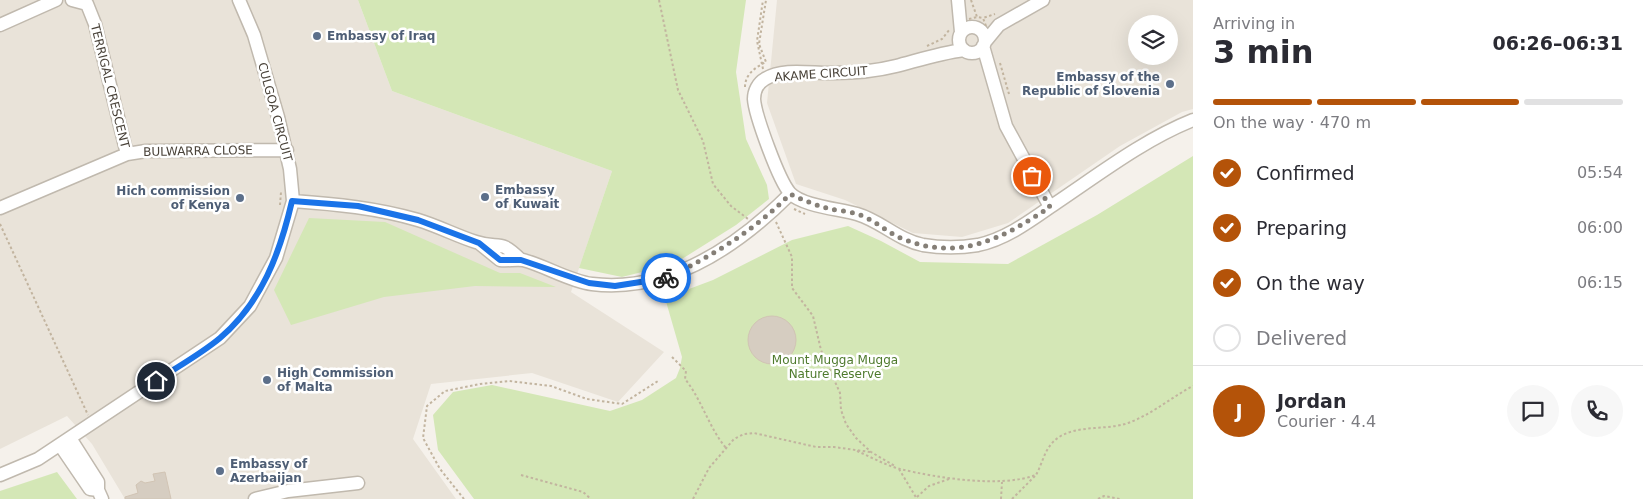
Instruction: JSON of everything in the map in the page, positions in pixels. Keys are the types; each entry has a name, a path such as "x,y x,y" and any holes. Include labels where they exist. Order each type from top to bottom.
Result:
{"street":[{"path":"0,25 56,0"},
{"name":"TERRIGAL CRESCENT","path":"72,0 87,4 95,24 127,154"},
{"name":"CULGOA CIRCUIT","path":"0,475 38,459 220,338 260,291 276,258 291,205 287,150 254,34 239,0"},
{"name":"AKAME CIRCUIT","path":"790,200 765,141 754,100 757,86 766,78 791,73 867,71 895,66 940,52 974,28 1043,0"},
{"path":"974,28 993,62 1006,126 1050,207"},
{"path":"291,205 358,206 418,220 479,243 500,260 521,260 589,283 615,286 664,278 695,264 757,225 790,200 858,214 879,223 901,238 921,245 946,248 979,245 1013,232 1145,145 1176,127 1193,120"},
{"name":"BULWARRA CLOSE","path":"0,208 127,154 146,151 287,150"},
{"path":"65,442 98,482 100,495"},
{"path":"255,499 288,491 358,483"}],"path":[{"path":"659,0 678,90 703,141 713,184 731,206 757,225"},
{"path":"764,0 757,41 760,60 766,78"},
{"path":"924,47 942,39 948,34 951,27 974,28 971,0"},
{"path":"766,62 771,65"},
{"path":"993,62 1010,99"},
{"path":"281,190 280,209 291,205"},
{"path":"790,200 798,213 806,214"},
{"path":"770,224 775,220 792,257 792,288 813,316 821,350 840,393 846,424 856,438 871,452 898,468 917,498 929,486 951,478"},
{"path":"0,224 88,416"},
{"path":"672,357 686,371 685,379 694,389 719,440 726,448"},
{"path":"464,499 440,469 423,438 427,406 445,392 480,384 510,381 551,386 587,399 622,404 658,381"},
{"path":"1012,499 1036,475 1049,447 1060,437 1079,429 1124,424 1138,419 1193,386"},
{"path":"693,499 709,468 726,448 744,434 754,433 790,440 804,445 834,446 857,452 898,468 951,478 1002,482 1021,480 1036,475"},
{"path":"857,452 871,452"},
{"path":"521,475 583,492 591,499"},
{"path":"1001,499 1002,482"},
{"path":"1098,499 1104,496 1120,499"}],"shaded area":[{"path":"0,0 358,0 392,91 612,171 571,292 664,352 618,402 532,373 431,384 413,439 456,499 125,499 92,444 67,416 0,449"},
{"path":"777,0 1193,0 1193,109 1182,112 1120,146 1008,223 962,237 913,233 845,200 796,184 767,103"}],"green space":[{"path":"358,0 746,0 736,72 746,139 767,185 769,199 736,225 674,264 622,277 579,268 612,171 392,91"},
{"name":"Mount Mugga Mugga Nature Reserve","path":"1193,156 1193,499 474,499 438,450 433,415 453,392 492,385 610,411 642,400 676,378 680,368 682,357 665,298 713,280 792,240 848,226 920,262 1008,264 1097,215"},
{"path":"309,218 385,222 500,273 520,273 556,287 475,286 384,297 291,325 274,290"},
{"path":"57,472 77,499 0,499 0,491"}],"building":[{"path":"767,316 777,316 789,323 796,335 796,345 789,357 777,364 767,364 759,360 752,353 748,345 748,335 752,327 759,320"},
{"path":"165,472 171,499 125,499 125,497 138,493 136,485 141,481 145,483 155,481 153,474"}],"way so far":[{"path":"666,278 713,254 757,225 790,194 811,204 858,214 879,223 901,238 921,245 946,248 979,245 1013,232 1050,207 1032,176"}],"place":[{"name":"Embassy of Iraq","path":"317,36"},
{"name":"Embassy of the Republic of Slovenia","path":"1170,84"},
{"name":"Embassy of Kuwait","path":"485,197"},
{"name":"Hich commission of Kenya","path":"240,198"},
{"name":"High Commission of Malta","path":"267,380"},
{"name":"Embassy of Azerbaijan","path":"220,471"}],"route":[{"path":"156,381 220,338 250,306 260,291 276,258 292,201 358,206 418,220 479,243 500,260 521,260 589,283 615,286 666,278"}]}
